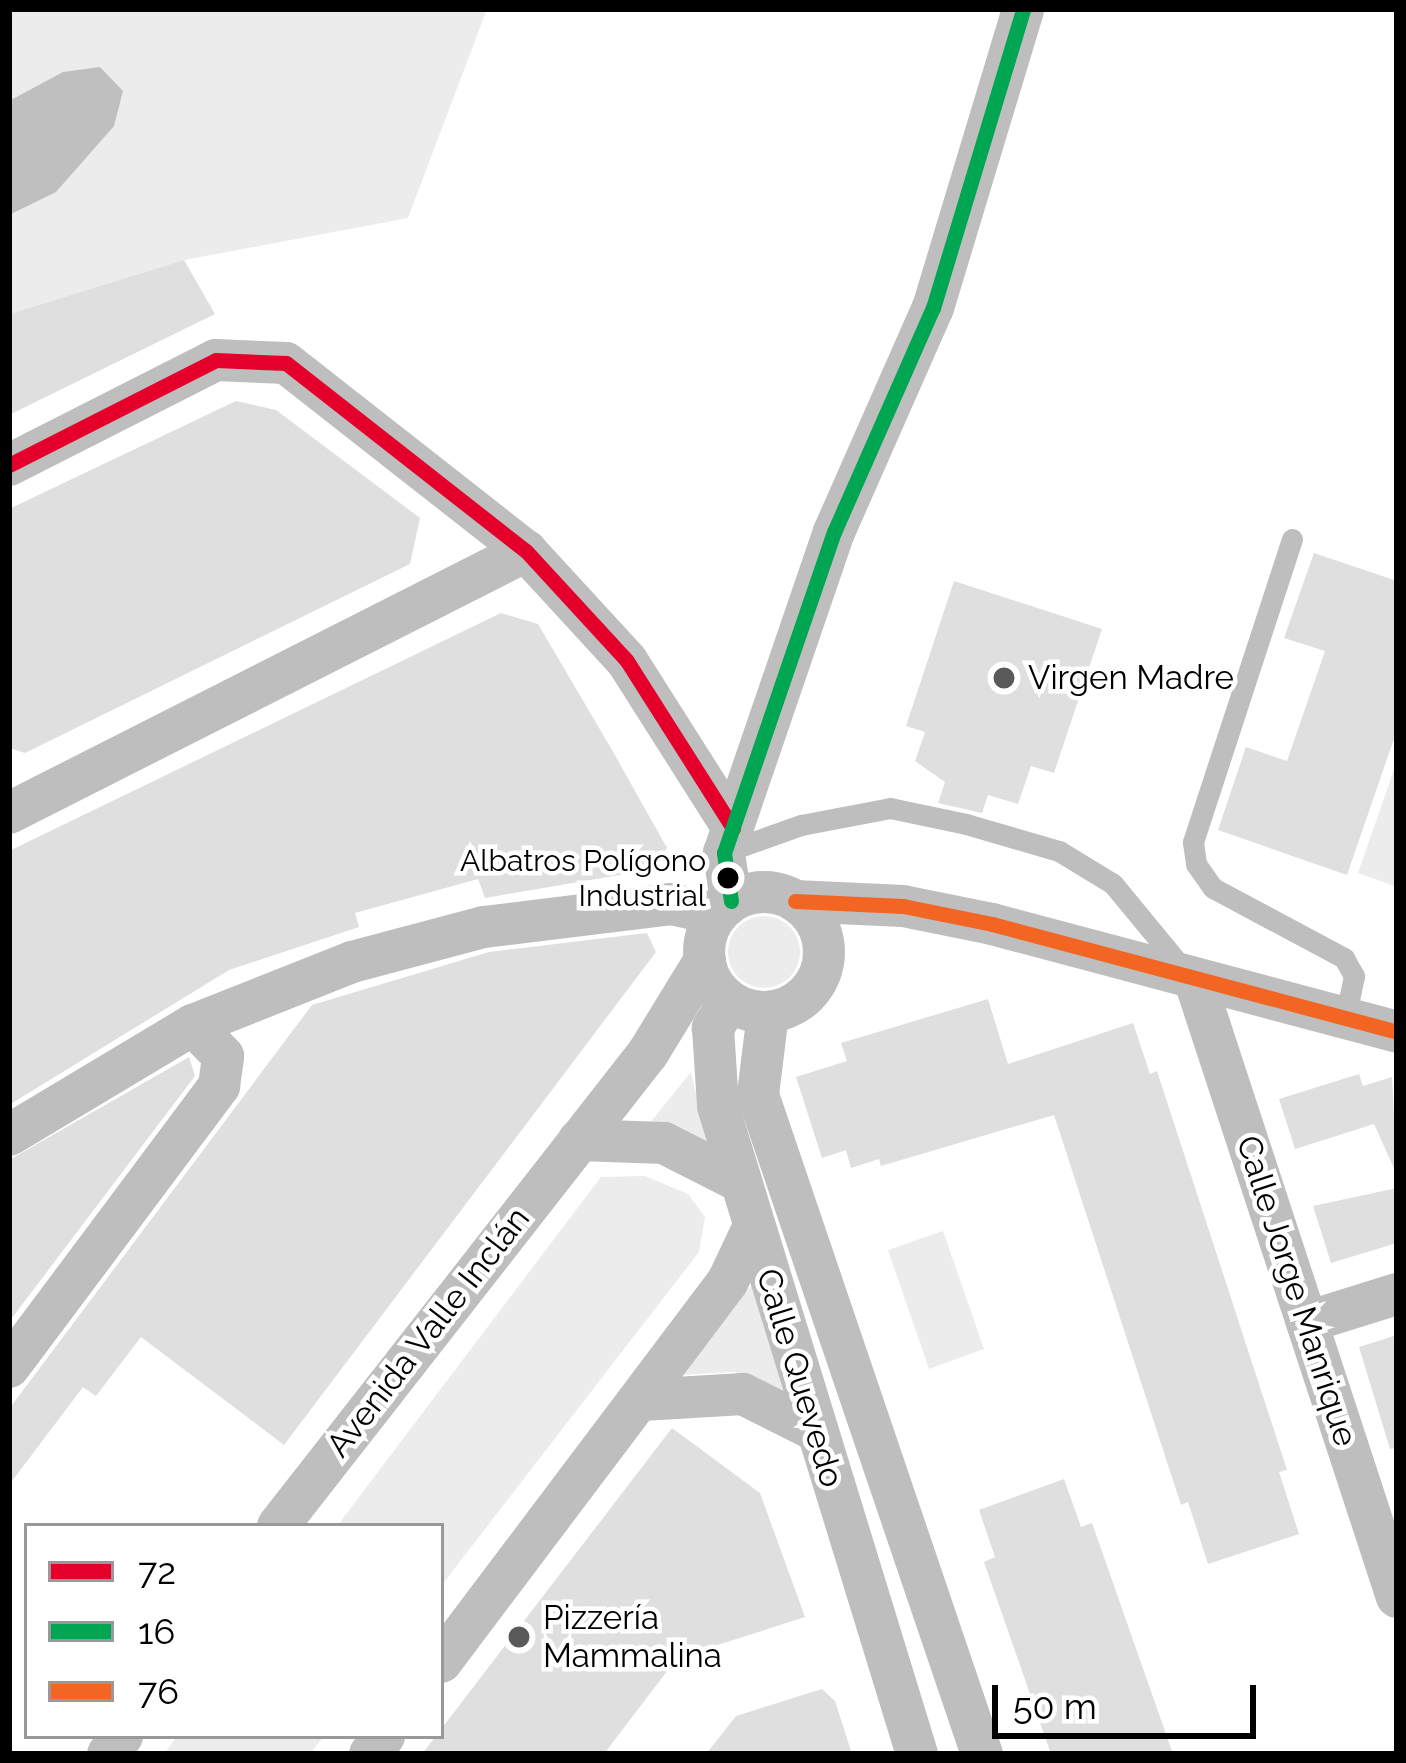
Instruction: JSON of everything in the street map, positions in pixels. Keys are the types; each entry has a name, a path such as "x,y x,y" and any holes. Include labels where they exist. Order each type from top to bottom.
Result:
{"street":[{"path":"903,906 824,960 806,996 731,993 724,908 728,840 834,532 933,308 1023,9"},
{"path":"9,465 216,360 286,363 526,551 627,661 728,840"},
{"path":"9,813 526,551"},
{"path":"9,1135 194,1025 352,962 484,927 671,904 724,908 768,892 795,901 903,906 1397,1032"},
{"path":"795,901 816,920 824,960"},
{"name":"Calle Jorge Manrique","path":"1196,984 1397,1597"},
{"name":"Avenida Valle Inclán","path":"280,1523 648,1053 731,993"},
{"name":"Calle Quevedo","path":"731,993 712,1028 711,1051 739,1181 917,1754"},
{"name":"Calle Quevedo","path":"731,993 758,1095 982,1754"},
{"path":"9,1367 219,1086 223,1056 194,1025"},
{"path":"579,1140 664,1144 739,1181"},
{"path":"444,1658 728,1281 753,1228"},
{"path":"1307,1322 1397,1294"},
{"path":"642,1400 743,1394 817,1431"}],"lane":[{"path":"1292,538 1193,842 1196,864 1213,888 1344,958 1354,976 1345,1019"},
{"path":"728,840 890,808 1059,851 1113,884 1196,984"}],"shaded area":[{"path":"9,9 487,9 408,218 184,260 9,314"},
{"path":"100,67 123,91 114,126 56,192 9,215 9,101 63,72"},
{"path":"1397,761 1397,887 1358,873"},
{"path":"764,916 789,927 800,952 789,977 764,988 739,977 728,952 739,927"},
{"path":"691,1072 709,1149 649,1124"},
{"path":"645,1176 688,1194 705,1217 699,1252 444,1582 444,1523 339,1523 601,1177"},
{"path":"943,1231 984,1349 929,1369 888,1250"},
{"path":"752,1285 787,1395 734,1372 681,1375"},
{"path":"175,1739 322,1739 310,1754 164,1754"}],"building":[{"path":"184,260 215,314 9,415 9,314"},
{"path":"236,401 276,410 420,518 410,564 25,753 9,748 9,509"},
{"path":"1314,553 1397,581 1397,730 1347,875 1218,830 1246,747 1287,761 1325,651 1284,638"},
{"name":"Virgen Madre","path":"954,581 1102,629 1054,773 1031,766 1018,804 988,795 982,813 938,803 945,782 915,761 925,732 906,726"},
{"path":"501,613 538,624 612,750 667,848 649,870 485,898 478,879 355,913 359,927 229,970 9,1105 9,851"},
{"path":"647,933 656,952 284,1445 141,1337 96,1396 83,1387 9,1485 9,1409 312,1005 489,952"},
{"path":"988,999 1008,1064 1133,1023 1150,1074 1157,1071 1287,1470 1279,1472 1299,1534 1208,1564 1188,1502 1181,1505 1054,1115 881,1166 879,1159 851,1168 846,1150 822,1158 796,1077 847,1061 841,1043"},
{"path":"189,1057 195,1076 9,1322 9,1160"},
{"path":"1359,1074 1363,1086 1392,1077 1397,1175 1374,1124 1295,1149 1279,1099"},
{"path":"1397,1188 1397,1243 1331,1263 1313,1206"},
{"path":"1397,1335 1397,1448 1390,1449 1359,1347"},
{"path":"672,1428 760,1493 805,1617 677,1658 604,1754 422,1754 434,1739 444,1739 444,1725"},
{"path":"1064,1479 1081,1527 1092,1523 1173,1754 1051,1754 984,1562 995,1557 979,1510"},
{"path":"822,1689 835,1701 852,1754 706,1754 736,1716"}],"transit line":[{"name":"16","path":"731,901 724,853 834,532 933,308 1023,9"},
{"name":"72","path":"9,465 216,360 286,363 526,551 627,661 733,828"},
{"name":"76","path":"795,901 903,906 992,924 1397,1032"}],"place":[{"name":"Virgen Madre","path":"1004,678"},
{"name":"Albatros Polígono Industrial","path":"728,878"},
{"name":"Pizzería Mammalina","path":"519,1637"}]}
